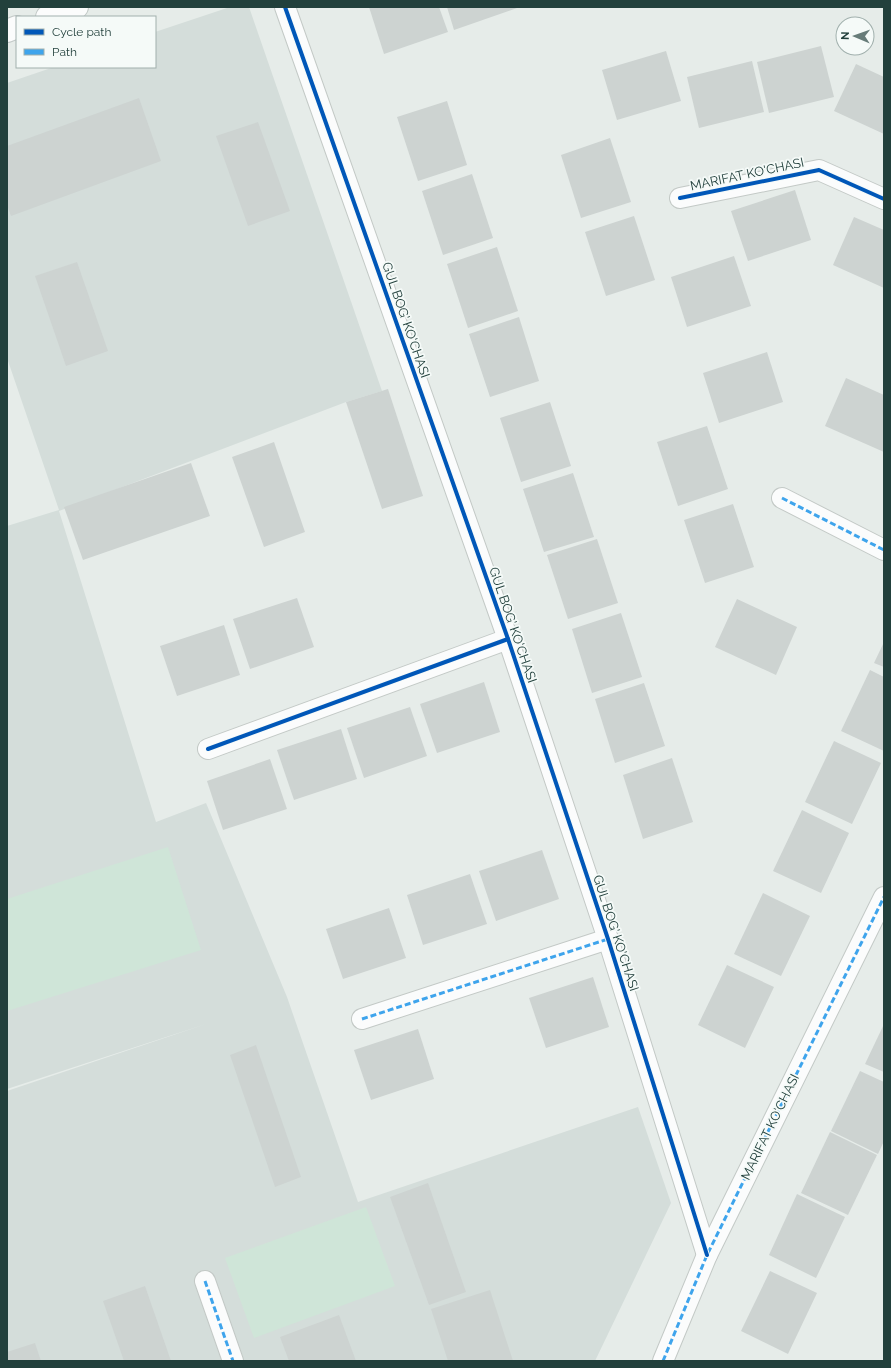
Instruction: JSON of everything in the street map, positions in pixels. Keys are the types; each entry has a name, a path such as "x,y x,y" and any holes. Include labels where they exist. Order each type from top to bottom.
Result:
{"main road":[{"path":"51,16 77,7"}],"street":[{"name":"GUL BOG' KO'CHASI","path":"286,7 508,639 608,939 707,1255"},
{"name":"MARIFAT KO'CHASI","path":"680,198 819,170 884,200"},
{"path":"782,498 884,550"},
{"path":"208,749 508,639"},
{"name":"MARIFAT KO'CHASI","path":"663,1361 707,1255 884,897"},
{"path":"362,1019 608,939"},
{"path":"205,1281 233,1361"}],"shaded area":[{"path":"230,7 249,7 382,391 346,402 59,511 156,822 206,803 287,997 358,1202 638,1107 671,1203 595,1361 7,1361 7,1091 206,1024 7,1089 7,526 59,510 7,358 7,83 51,68 156,68 156,32"}],"green space":[{"path":"168,847 201,950 7,1011 7,899"},
{"path":"366,1207 395,1286 254,1338 225,1258"}],"building":[{"path":"369,7 439,7 448,32 384,54"},
{"path":"447,7 517,7 517,8 454,30"},
{"path":"821,46 834,97 769,113 757,62"},
{"path":"666,51 681,101 617,120 602,70"},
{"path":"752,61 764,112 699,128 687,77"},
{"path":"856,64 884,77 884,134 834,111"},
{"path":"139,98 161,161 11,216 7,205 7,146"},
{"path":"447,101 467,165 418,181 397,117"},
{"path":"258,122 290,211 248,226 216,136"},
{"path":"610,138 631,202 581,218 561,155"},
{"path":"472,174 493,238 443,255 422,191"},
{"path":"795,190 811,240 748,261 731,211"},
{"path":"634,216 655,280 606,296 585,232"},
{"path":"854,217 884,230 884,288 833,265"},
{"path":"497,247 518,311 468,328 447,264"},
{"path":"734,256 751,306 687,327 671,277"},
{"path":"77,262 108,351 66,366 35,276"},
{"path":"519,317 539,381 490,397 469,334"},
{"path":"767,352 783,402 719,423 703,373"},
{"path":"846,378 884,395 884,452 825,426"},
{"path":"388,389 423,496 382,509 346,402"},
{"path":"550,402 571,466 521,482 500,418"},
{"path":"707,426 728,489 678,506 657,442"},
{"path":"274,442 305,532 264,547 232,457"},
{"path":"191,463 210,516 83,560 64,507"},
{"path":"573,473 594,537 544,552 523,489"},
{"path":"733,504 754,567 705,583 684,520"},
{"path":"597,539 618,603 568,619 547,555"},
{"path":"297,598 314,647 250,669 233,619"},
{"path":"737,599 797,627 776,675 715,647"},
{"path":"621,613 642,677 592,693 572,629"},
{"path":"224,625 240,675 177,696 160,646"},
{"path":"884,642 884,667 874,663"},
{"path":"870,670 884,677 884,751 841,731"},
{"path":"484,682 500,732 437,753 420,704"},
{"path":"644,683 665,746 615,763 595,699"},
{"path":"410,707 427,756 364,778 347,728"},
{"path":"341,729 357,779 294,800 277,750"},
{"path":"834,741 881,763 852,824 805,802"},
{"path":"672,758 693,822 643,839 623,775"},
{"path":"270,759 287,809 223,830 207,781"},
{"path":"802,810 849,833 821,893 773,871"},
{"path":"542,850 559,899 496,921 479,871"},
{"path":"470,874 487,924 423,945 407,895"},
{"path":"763,893 810,916 781,976 734,954"},
{"path":"389,908 406,958 343,979 326,929"},
{"path":"727,965 774,987 745,1048 698,1025"},
{"path":"593,977 609,1027 546,1048 529,998"},
{"path":"884,1024 884,1072 865,1064"},
{"path":"418,1029 434,1079 371,1100 354,1050"},
{"path":"256,1045 301,1177 275,1187 230,1055"},
{"path":"860,1071 884,1082 884,1141 878,1154 831,1131"},
{"path":"830,1132 877,1155 848,1215 801,1193"},
{"path":"428,1183 466,1292 429,1305 390,1197"},
{"path":"797,1194 845,1217 816,1278 769,1255"},
{"path":"770,1271 817,1293 788,1354 741,1331"},
{"path":"145,1286 171,1361 124,1361 103,1301"},
{"path":"490,1290 513,1361 448,1361 431,1309"},
{"path":"339,1315 356,1361 289,1361 280,1337"},
{"path":"35,1343 41,1361 7,1361 7,1352"}],"marked path":[{"path":"782,498 884,550"},
{"path":"663,1361 707,1255 884,897"},
{"path":"362,1019 608,939"},
{"path":"205,1281 233,1361"}],"cycle path":[{"path":"285,7 508,639 608,939 707,1255"},
{"path":"680,198 819,170 884,199"},
{"path":"208,749 508,639"}]}
